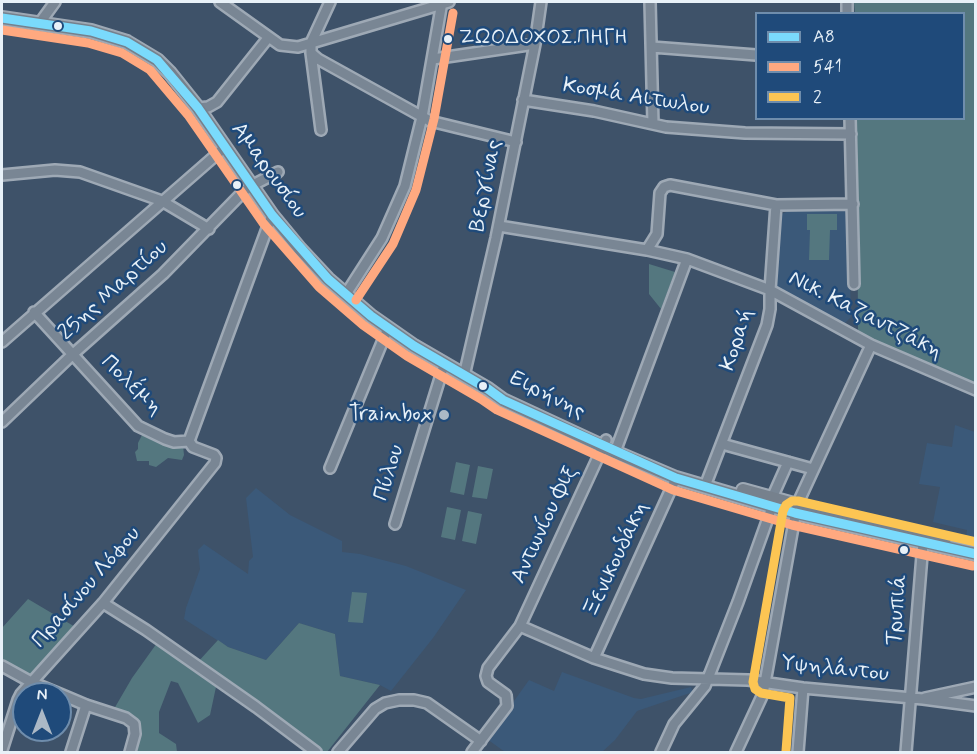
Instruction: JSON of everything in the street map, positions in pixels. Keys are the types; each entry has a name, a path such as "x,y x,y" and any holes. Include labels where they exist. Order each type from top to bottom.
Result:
{"main road":[{"name":"Αμαρουσίου","path":"2,18 91,31 127,42 142,50 170,73 198,108 251,186 300,249 346,294 388,327 444,365 488,389"},
{"name":"Ειρήνης","path":"488,389 503,400 610,446 676,478 772,502"},
{"name":"Ειρήνης","path":"610,446 772,502 923,543 975,554"},
{"name":"Ειρήνης","path":"796,509 975,546"}],"street":[{"path":"220,2 280,45 311,48 444,2"},
{"path":"321,130 311,48 330,2"},
{"path":"346,294 375,250 393,214 410,168 444,2"},
{"name":"Βεργίνας","path":"464,376 499,226 535,44 541,2"},
{"path":"650,2 653,124"},
{"path":"45,25 53,4"},
{"path":"198,108 208,107 217,102 268,38"},
{"path":"433,59 535,44"},
{"path":"652,47 755,56"},
{"path":"311,48 318,59 422,117 516,142"},
{"name":"Κοσμά Αιτωλου","path":"523,100 594,111 666,127 745,133 851,134"},
{"path":"850,120 854,284"},
{"path":"2,342 224,148"},
{"path":"2,175 68,170 80,172 162,201 209,229"},
{"name":"25ης Μαρτίου","path":"2,422 72,355 164,274 251,186 278,172"},
{"path":"499,226 647,250 657,234 660,193 664,187 670,185 776,205 853,204"},
{"name":"Κοραή","path":"707,481 767,325 776,205"},
{"path":"189,441 272,215"},
{"name":"Νικ. Καζαντζάκη","path":"647,250 687,259 770,290 871,345 975,390"},
{"name":"Αντωνίου Φιξ","path":"481,741 507,706 506,696 488,682 486,676 488,668 520,626 610,446 687,259"},
{"name":"Πολέμη","path":"34,312 138,426 174,442 189,441 193,447 214,455 216,458"},
{"path":"330,468 388,327"},
{"path":"736,753 763,694 796,509 871,345"},
{"name":"Πύλου","path":"395,524 444,365"},
{"path":"722,444 813,469"},
{"name":"Πρασίνου Λόφου","path":"30,682 103,603 187,499 215,463 216,458"},
{"path":"661,753 674,724 702,691 708,678 788,462"},
{"name":"Ξενικουδάκη","path":"594,658 676,478"},
{"name":"Τρυπιά","path":"906,753 923,543"},
{"path":"103,603 256,707 316,753"},
{"name":"Υψηλάντου","path":"520,626 594,658 644,674 730,678 975,706"},
{"path":"2,666 30,682"},
{"path":"923,699 975,687"},
{"path":"798,753 803,688"},
{"path":"72,699 126,718 134,724 135,729 129,753"},
{"path":"338,753 375,709 385,703 399,700 427,703 481,741 472,753"},
{"path":"71,753 86,705"},
{"name":"Πρασίνου Λόφου","path":"2,750 4,731 12,713"}],"shaded area":[{"path":"792,209 848,209 851,317 843,325 777,287 775,282 778,220 782,214"},
{"path":"955,425 975,432 975,539 966,537 967,530 933,522 940,487 919,484 927,443 952,447"},
{"path":"256,488 290,515 342,541 342,552 360,554 406,566 466,590 433,638 391,691 380,685 340,676 335,634 299,623 266,660 228,647 184,619 200,569 198,550 204,544 248,574 249,561 253,557 246,498"},
{"path":"562,672 634,698 641,699 691,687 693,692 637,711 615,740 602,752 505,752 487,739 529,680 554,691"}],"green space":[{"path":"854,2 975,2 975,384 875,344 858,330 857,120 965,120 965,12 855,12"},
{"path":"807,214 837,214 837,230 830,230 829,260 809,260 810,230 807,230"},
{"path":"649,264 675,272 661,309 649,294"},
{"path":"142,435 183,445 182,460 168,458 156,467 149,465 149,461 137,461 135,452"},
{"path":"456,462 470,465 464,495 450,492"},
{"path":"478,466 493,469 487,499 472,497"},
{"path":"447,507 461,510 455,540 441,537"},
{"path":"468,511 482,514 476,544 462,541"},
{"path":"352,592 367,593 363,623 348,622"},
{"path":"28,599 77,628 34,678 2,659 2,628"},
{"path":"299,623 335,634 340,676 380,685 327,752 323,752 197,663 218,640 228,647 266,660"},
{"path":"157,643 216,687 210,715 198,723 178,683 171,681 159,712 159,733 176,744 177,752 135,752 141,730 139,725 130,715 114,709 132,678"}],"transit line":[{"name":"541","path":"356,300 393,244 416,190 434,119 453,13"},
{"name":"A8","path":"2,18 91,31 127,42 157,60 198,108 272,215 328,279 371,316 414,346 503,400 676,478 795,513 976,554"},
{"name":"541","path":"2,30 88,43 122,53 150,70 188,115 263,223 319,287 363,325 407,356 497,410 673,490 792,525 973,566"},
{"name":"2","path":"786,751 790,698 761,693 755,689 753,682 783,511 786,505 792,501 798,501 976,542"}],"place":[{"name":"ΖΩΟΔΟΧΟΣ.ΠΗΓΗ","path":"448,39"},
{"name":"Trainbox","path":"444,415"}]}
